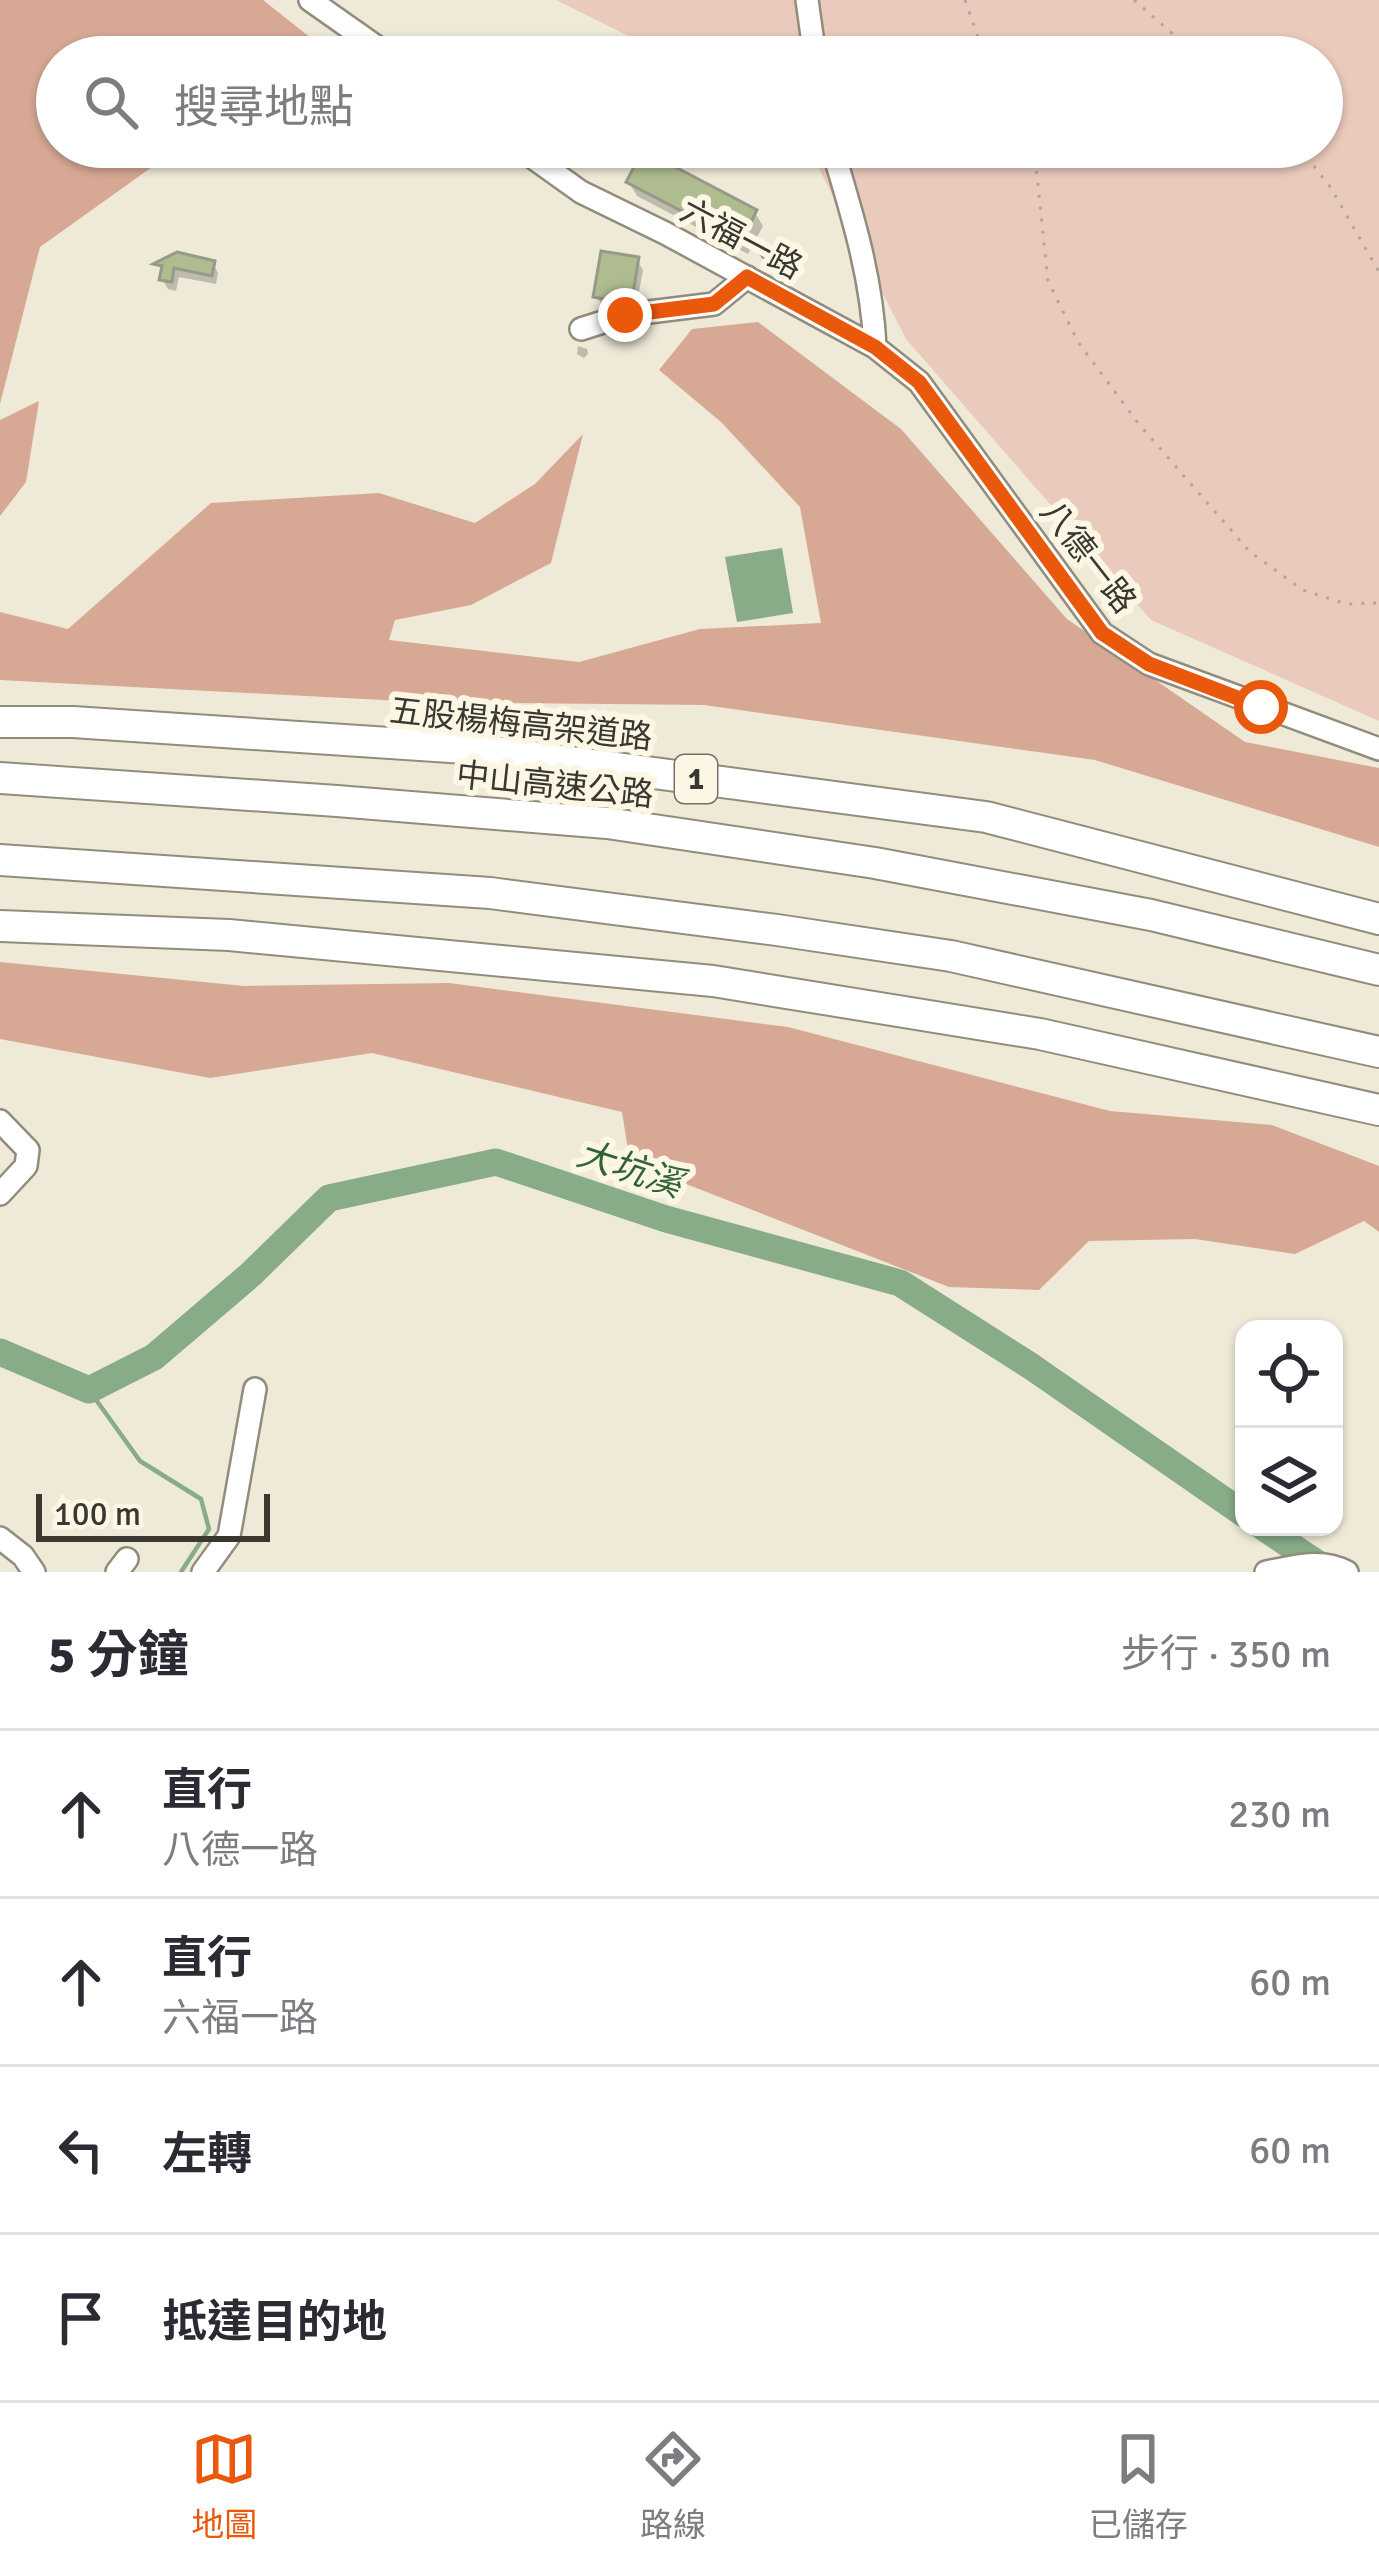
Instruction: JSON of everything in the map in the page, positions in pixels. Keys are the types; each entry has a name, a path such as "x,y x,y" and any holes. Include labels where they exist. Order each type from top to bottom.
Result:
{"highway":[{"name":"五股楊梅高架道路","path":"0,722 74,722 465,748 986,817 1379,919"},
{"name":"中山高速公路","path":"0,778 607,823 875,863 1150,915 1379,970"},
{"path":"0,860 490,893 777,929 951,956 1379,1052"},
{"path":"0,926 229,935 713,981 1040,1034 1379,1110"}],"street":[{"path":"310,0 361,36"},
{"path":"807,0 812,36"},
{"name":"六福一路","path":"547,168 581,192 875,347"},
{"path":"838,168 874,302 875,347"},
{"path":"581,329 625,315 714,304 747,277"},
{"name":"八德一路","path":"875,347 919,382 1102,633 1149,664 1379,749"},
{"path":"0,1121 28,1150 26,1166 0,1194"},
{"path":"203,1572 229,1536 254,1388"},
{"path":"0,1538 34,1572"},
{"path":"1265,1572 1314,1564 1347,1572"}],"path":[{"path":"964,0 978,36"},
{"path":"1133,0 1175,36"},
{"path":"1036,168 1048,281 1078,342 1138,423 1250,552 1304,590 1346,604 1379,603"},
{"path":"1315,168 1379,272"}],"shaded area":[{"path":"0,0 263,0 308,36 36,36 36,168 151,168 40,247 0,404"},
{"path":"556,0 1379,0 1379,721 1151,620 906,339 819,168 1343,168 1343,36 629,36"},
{"path":"758,322 901,429 1067,619 1245,742 1379,768 1379,847 1095,760 704,705 421,702 0,680 0,612 68,629 211,503 379,493 475,523 535,484 583,434 551,563 471,605 395,620 389,640 579,662 700,629 821,623 800,507 721,422 659,370 692,329"},
{"path":"39,401 26,482 0,516 0,420"},
{"path":"782,548 793,613 737,622 725,557"},
{"path":"0,962 244,986 449,983 788,1027 1110,1111 1272,1125 1379,1166 1379,1232 1364,1221 1295,1254 1195,1239 1089,1241 1039,1290 949,1287 630,1162 622,1112 372,1053 210,1078 0,1039"}],"building":[{"path":"633,168 677,168 757,210 741,242 626,182"},
{"path":"778,242 793,265 777,276 760,253"},
{"path":"601,251 639,257 632,299 602,307 604,299 593,297"},
{"path":"177,252 215,261 212,276 174,268 172,282 159,280 162,266 153,264"}],"waterway":[{"name":"大坑溪","path":"0,1352 89,1390 154,1357 250,1275 329,1198 496,1162 666,1219 900,1283 1032,1367 1235,1508"},
{"path":"89,1390 140,1461 201,1499 209,1529 181,1572"},
{"name":"大坑溪","path":"1276,1536 1330,1572"}],"route":[{"path":"625,315 714,304 747,277 875,347 919,382 1102,633 1149,664 1261,707"}]}
